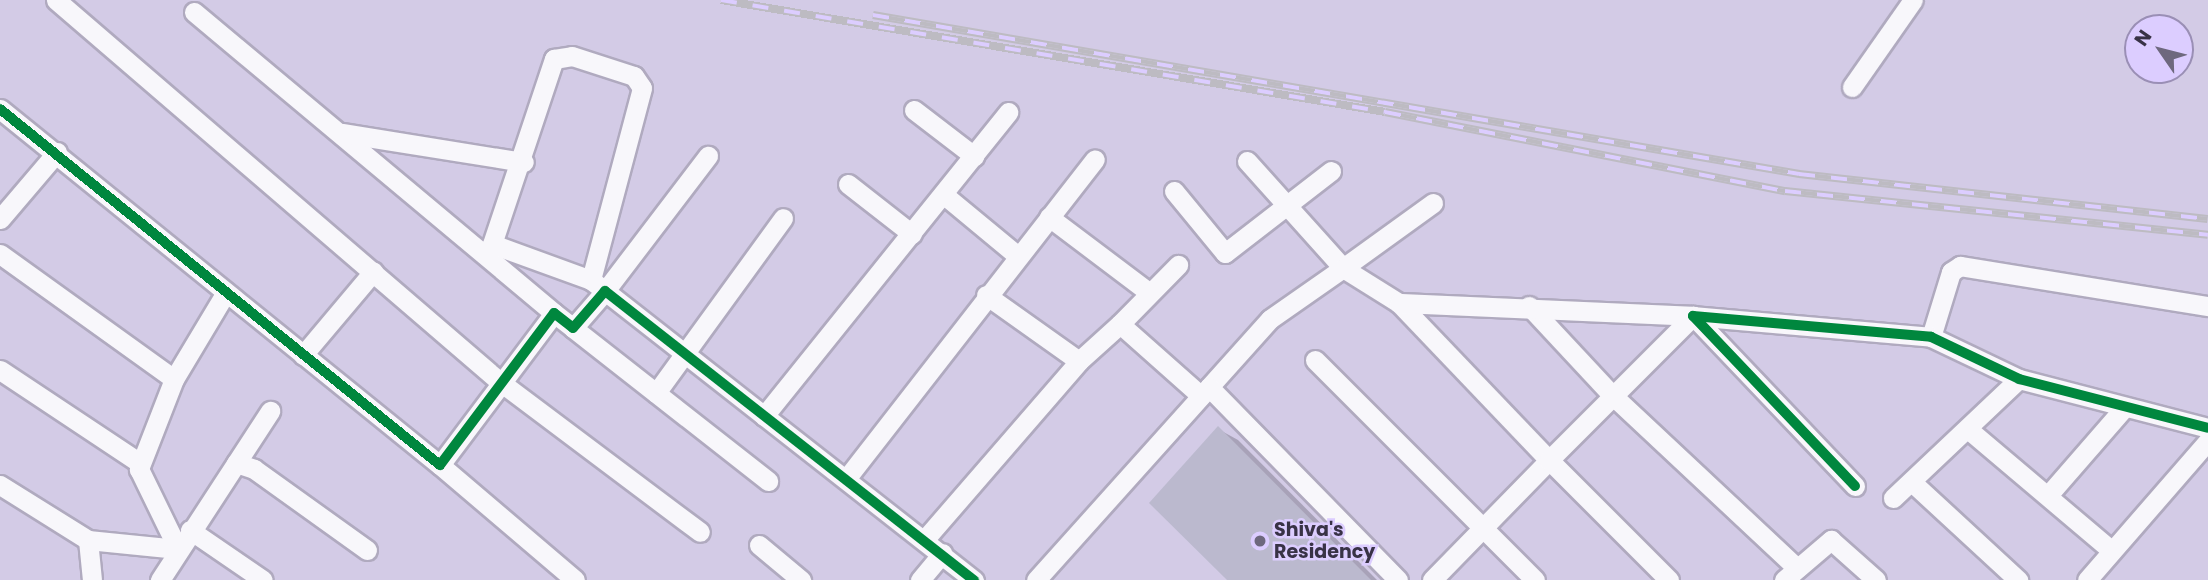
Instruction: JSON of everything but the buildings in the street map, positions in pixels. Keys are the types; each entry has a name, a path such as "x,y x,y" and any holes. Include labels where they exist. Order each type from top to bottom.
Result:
{"street":[{"path":"56,0 499,381 700,532"},
{"path":"1852,87 1913,0"},
{"path":"194,12 490,250 554,313 768,481"},
{"path":"490,250 524,162 554,59 572,56 640,81 598,286"},
{"path":"0,109 57,152 440,465 575,580"},
{"path":"914,110 974,156"},
{"path":"764,416 1008,112"},
{"path":"341,132 524,162"},
{"path":"0,219 57,152"},
{"path":"573,328 598,286 708,156"},
{"path":"846,479 986,295 1095,159"},
{"path":"1247,160 1343,268 1399,303 1549,460 1669,580"},
{"path":"1174,191 1225,253 1331,171"},
{"path":"848,184 912,233"},
{"path":"943,194 1018,256"},
{"path":"1036,580 1270,319 1433,203"},
{"path":"1049,217 1150,293"},
{"path":"656,393 783,218"},
{"path":"490,250 598,286 682,354 943,553 974,580"},
{"path":"0,254 174,379"},
{"path":"925,540 1079,361 1178,265"},
{"path":"1931,337 1951,272 1960,266 2208,306"},
{"path":"303,355 373,272"},
{"path":"178,549 140,474 141,463 174,379 226,292"},
{"path":"986,295 1079,361"},
{"path":"1399,303 1529,306 1693,316 1931,337 2020,379 2208,428"},
{"path":"1529,306 1611,394 1791,574 1830,540 1877,580"},
{"path":"440,465 499,381 554,313"},
{"path":"1432,580 1484,530 1611,394 1693,316"},
{"path":"1693,316 1855,486"},
{"path":"1119,324 1205,392 1398,580"},
{"path":"1315,360 1535,580"},
{"path":"0,370 141,463"},
{"path":"1893,498 1914,484 2020,379"},
{"path":"2050,493 2124,408"},
{"path":"160,580 190,530 270,411"},
{"path":"1969,430 2050,493 2110,549"},
{"path":"2087,580 2110,549 2208,441"},
{"path":"236,463 254,469 367,551"},
{"path":"1914,484 2018,580"},
{"path":"0,485 88,540 178,549"},
{"path":"190,530 263,580"},
{"path":"88,540 92,580"},
{"path":"759,545 801,580"},
{"path":"920,580 943,553"}],"railway":[{"path":"721,0 1385,112 1785,191 2208,235"},
{"path":"873,15 1799,174 2208,219"}],"cycle path":[{"path":"0,109 440,465 554,313 573,328 605,291 974,580"},
{"path":"1855,486 1693,316 1931,337 2019,379 2208,428"}],"place":[{"name":"Shiva's Residency","path":"1260,541"}]}
